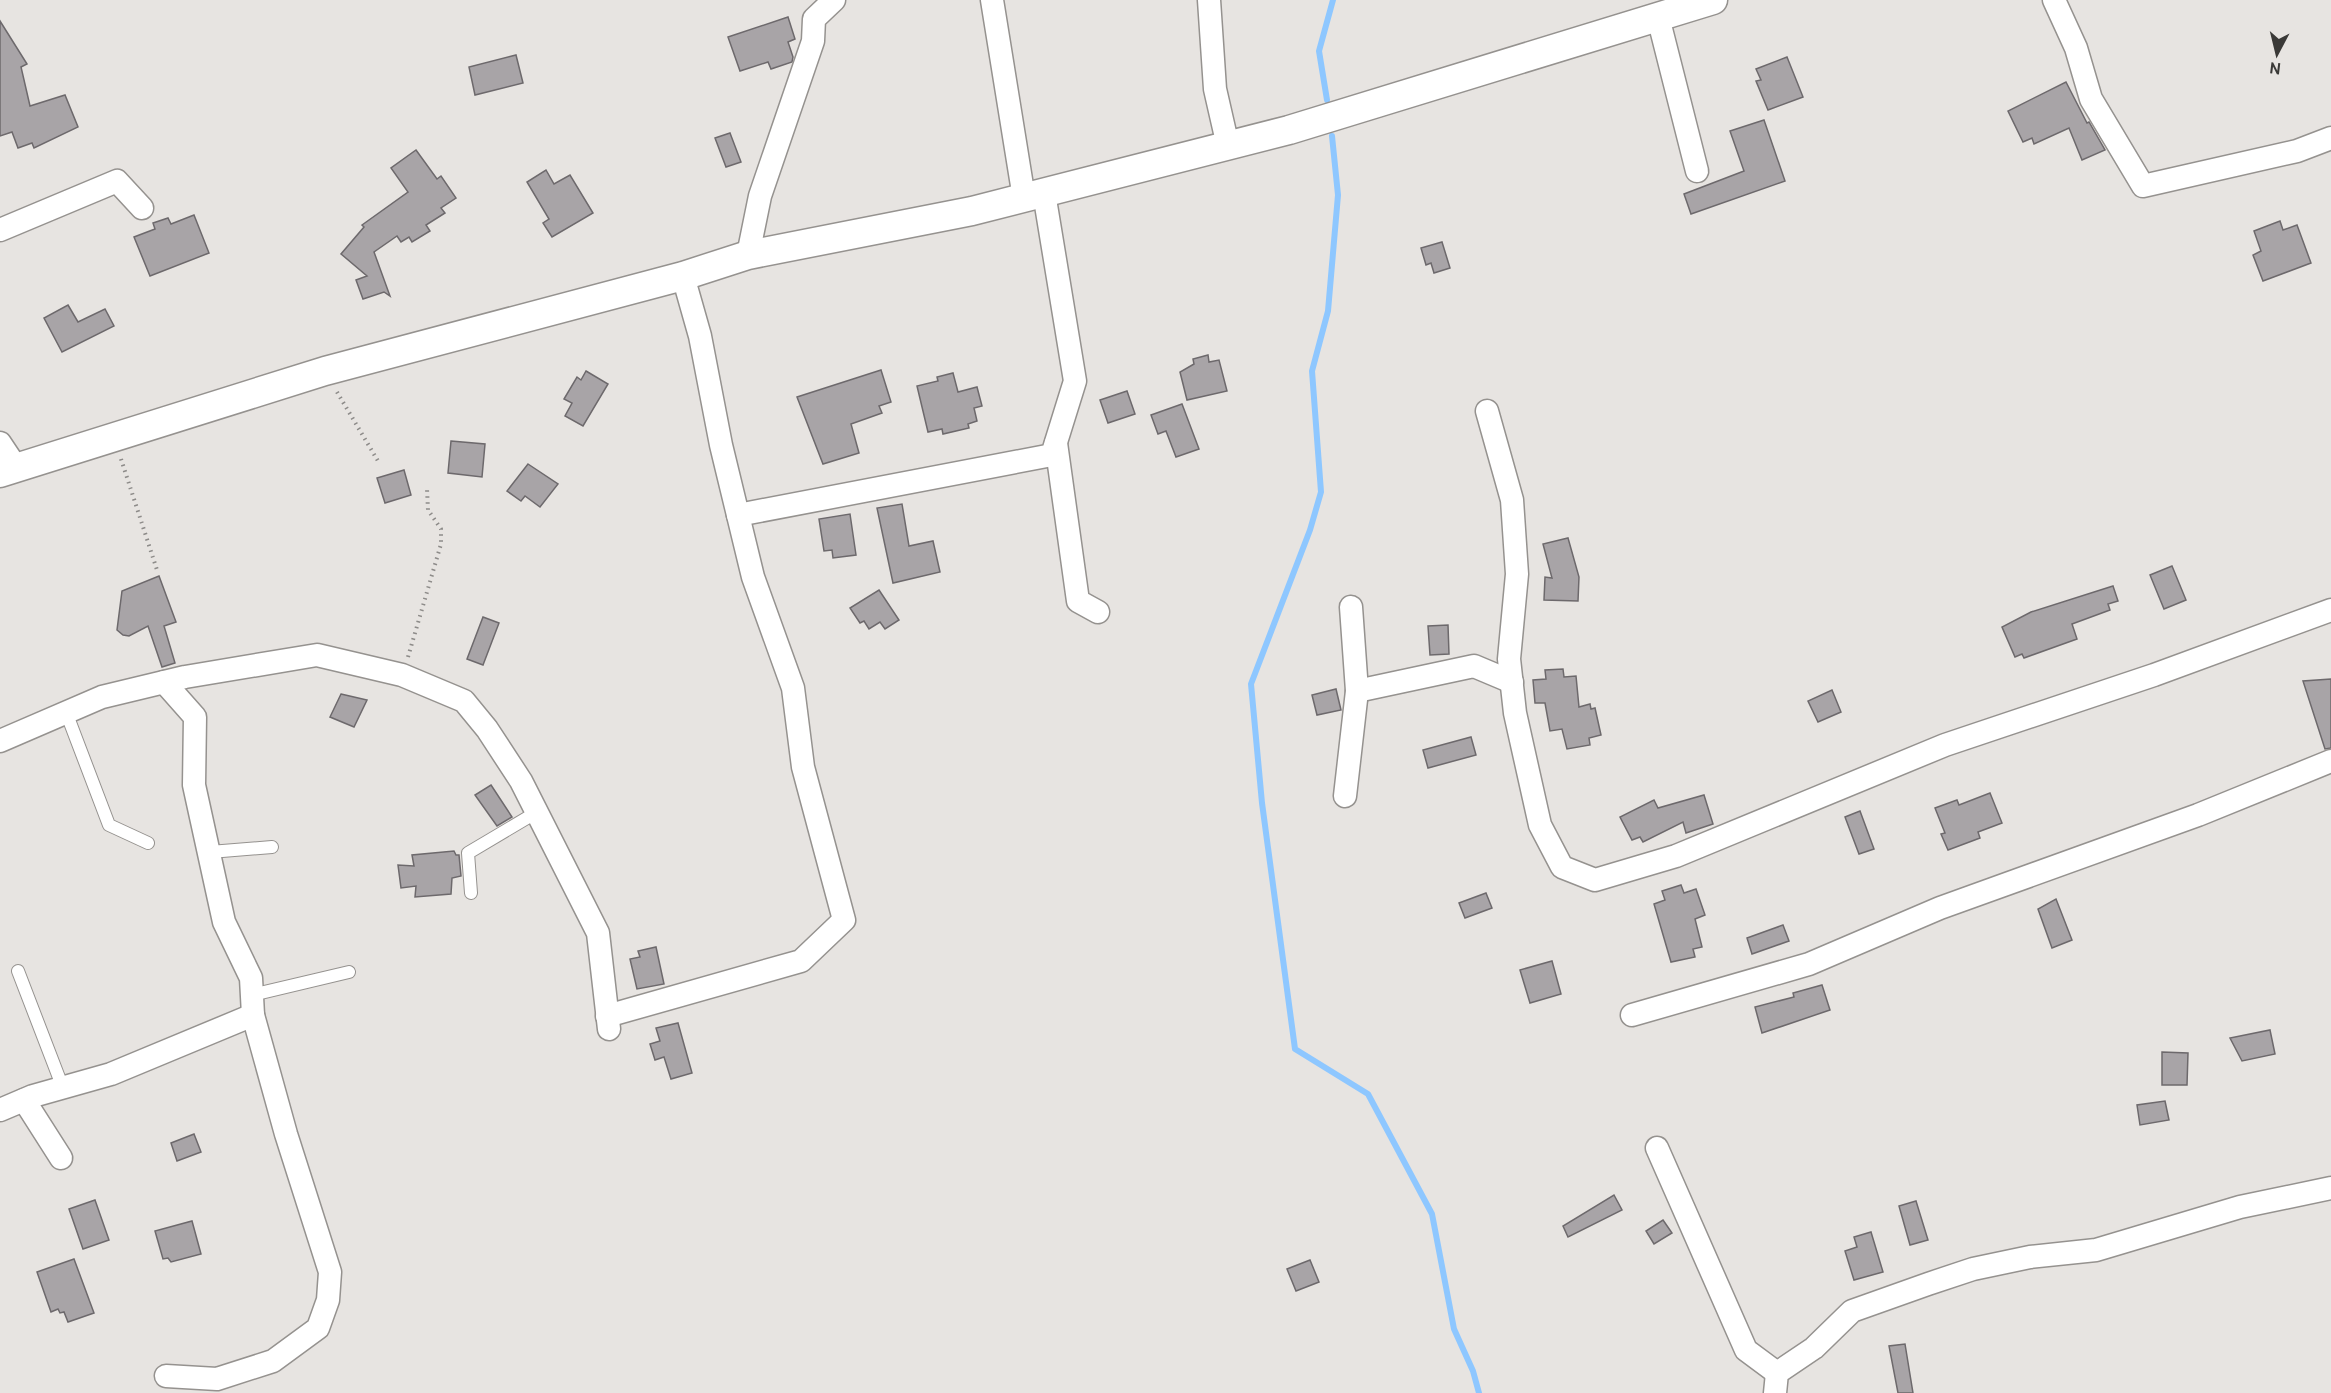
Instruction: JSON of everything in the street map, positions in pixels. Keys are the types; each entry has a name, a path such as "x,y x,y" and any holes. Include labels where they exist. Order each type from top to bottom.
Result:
{"street":[{"path":"748,255 760,196 813,41 814,19 834,0"},
{"path":"738,515 1052,455 1075,381 992,0"},
{"path":"1209,0 1215,89 1228,146"},
{"path":"0,443 8,470 325,371 683,276 748,255 972,212 1228,146 1322,120 1713,0"},
{"path":"2054,0 2076,48 2091,99 2143,186 2297,151 2331,138"},
{"path":"1658,17 1697,171"},
{"path":"0,230 117,181 142,208"},
{"path":"0,741 102,697 164,682 317,655 402,675 464,700 487,729 516,773 598,933 608,1023 801,961 844,920 803,768 793,688 753,577 721,445 700,336 683,276"},
{"path":"1487,411 1512,500 1516,574 1509,659 1515,713 1540,825 1562,867 1596,880 1676,856 1946,745 2154,675 2331,610"},
{"path":"1056,444 1078,601 1098,612"},
{"path":"1345,796 1357,691 1352,607"},
{"path":"1357,691 1474,666 1512,682"},
{"path":"164,682 195,717 194,785 224,922 251,978 253,1005 286,1134 330,1272 328,1300 318,1328 273,1361 217,1379 166,1376"},
{"path":"1632,1015 1809,964 1940,908 2198,815 2331,761"},
{"path":"0,1110 24,1100 111,1074 253,1005"},
{"path":"24,1100 61,1158"},
{"path":"1657,1148 1746,1350 1776,1383 1852,1311 1928,1284 1973,1269 2030,1257 2096,1250 2240,1207 2331,1188"}],"lane":[{"path":"66,712 109,825 148,843"},
{"path":"471,893 468,853 537,812"},
{"path":"210,852 272,847"},
{"path":"18,971 63,1088"},
{"path":"253,1005 349,972"}],"path":[{"path":"325,371 378,461"},
{"path":"114,437 157,570"},
{"path":"402,675 441,544 441,529 428,510 427,489"}],"building":[{"path":"788,17 795,39 788,42 793,57 792,62 771,69 768,62 740,71 728,37"},
{"path":"0,21 27,64 21,67 30,106 65,95 78,127 34,148 32,143 18,148 12,132 0,136"},
{"path":"516,55 523,83 475,95 469,67"},
{"path":"1787,57 1803,97 1768,110 1756,81 1761,80 1756,69"},
{"path":"2066,82 2087,123 2089,122 2105,150 2082,160 2069,128 2034,144 2032,138 2023,142 2008,111"},
{"path":"1764,120 1785,181 1691,214 1684,194 1744,171 1730,131"},
{"path":"730,133 741,162 726,167 715,138"},
{"path":"416,150 437,179 441,176 456,198 441,208 445,213 426,225 430,231 412,242 409,237 401,242 397,236 374,252 390,296 384,292 363,299 356,280 367,276 341,254 364,227 362,225 408,192 391,168"},
{"path":"546,170 554,184 570,175 593,213 552,237 543,223 549,219 527,182"},
{"path":"194,215 209,253 150,276 134,237 155,229 153,223 168,218 171,224"},
{"path":"2280,221 2283,230 2297,225 2311,263 2263,281 2253,255 2261,251 2254,231"},
{"path":"1442,242 1450,268 1434,273 1431,263 1426,265 1421,248"},
{"path":"68,305 78,322 105,309 114,326 62,352 44,318"},
{"path":"1208,355 1209,362 1219,360 1227,391 1187,400 1180,372 1194,364 1193,359"},
{"path":"881,370 891,402 879,406 882,413 851,424 859,453 823,464 797,397"},
{"path":"586,371 608,384 583,426 565,416 572,403 564,399 577,377 581,380"},
{"path":"953,373 958,392 977,387 982,406 974,408 977,421 968,424 969,428 943,434 942,429 928,432 917,386 938,381 937,377"},
{"path":"1127,391 1135,414 1108,423 1100,400"},
{"path":"1182,404 1199,449 1176,457 1166,431 1158,434 1151,415"},
{"path":"451,441 485,444 482,477 448,473"},
{"path":"528,464 558,484 540,507 525,496 521,501 507,491"},
{"path":"404,470 411,495 385,503 377,478"},
{"path":"902,504 909,546 933,541 940,572 893,583 877,508"},
{"path":"850,514 856,555 833,558 832,550 824,551 819,519"},
{"path":"1568,538 1579,577 1578,601 1544,600 1545,577 1552,578 1543,544"},
{"path":"2172,566 2186,600 2164,609 2150,575"},
{"path":"159,576 176,622 164,626 175,663 162,667 148,626 129,636 117,630 122,591"},
{"path":"2113,586 2118,601 2108,604 2110,610 2072,624 2077,639 2024,658 2022,654 2015,657 2002,627 2031,612"},
{"path":"879,590 899,620 885,629 880,622 869,629 864,621 860,623 850,608"},
{"path":"483,617 499,623 483,665 467,659"},
{"path":"1448,625 1449,654 1430,655 1428,626"},
{"path":"1563,669 1564,677 1576,676 1579,707 1590,704 1591,709 1595,708 1601,735 1589,738 1590,745 1567,749 1562,729 1550,731 1545,703 1535,703 1533,680 1546,679 1545,670"},
{"path":"2331,679 2331,748 2325,749 2303,681"},
{"path":"1336,689 1341,710 1317,715 1312,695"},
{"path":"1832,690 1841,712 1818,722 1808,701"},
{"path":"341,694 367,700 354,727 330,717"},
{"path":"1471,737 1476,755 1428,768 1423,750"},
{"path":"491,785 512,817 497,826 475,795"},
{"path":"1990,793 2002,823 1978,832 1980,838 1948,850 1941,834 1945,833 1935,808 1957,800 1959,805"},
{"path":"1704,795 1713,824 1686,833 1683,822 1643,842 1640,837 1632,840 1620,817 1654,800 1658,808"},
{"path":"1860,811 1874,849 1859,854 1845,817"},
{"path":"454,851 456,855 459,855 461,876 452,878 451,894 415,897 416,886 401,888 398,865 414,866 412,855"},
{"path":"1681,885 1684,893 1696,889 1705,915 1695,919 1702,947 1693,949 1695,957 1671,962 1654,904 1665,900 1662,891"},
{"path":"1486,893 1492,908 1465,918 1459,903"},
{"path":"2056,899 2072,940 2052,948 2038,909"},
{"path":"1783,925 1789,941 1752,954 1747,938"},
{"path":"656,947 664,984 637,989 630,959 640,957 638,951"},
{"path":"1552,961 1561,994 1530,1003 1520,970"},
{"path":"1822,985 1830,1010 1762,1033 1755,1007 1794,997 1793,993"},
{"path":"678,1023 692,1073 671,1079 664,1057 655,1060 650,1044 660,1041 656,1028"},
{"path":"2270,1030 2275,1054 2242,1061 2230,1038"},
{"path":"2162,1052 2188,1053 2187,1085 2162,1085"},
{"path":"2165,1101 2169,1120 2140,1125 2137,1105"},
{"path":"194,1134 201,1152 177,1161 171,1143"},
{"path":"1614,1195 1622,1210 1568,1237 1563,1226"},
{"path":"95,1200 109,1240 83,1249 69,1209"},
{"path":"1916,1201 1928,1240 1910,1245 1899,1206"},
{"path":"1663,1220 1672,1233 1654,1244 1646,1231"},
{"path":"192,1221 201,1254 171,1262 168,1258 163,1259 155,1231"},
{"path":"1871,1232 1883,1272 1854,1280 1845,1251 1857,1247 1854,1237"},
{"path":"74,1259 94,1313 68,1322 64,1312 60,1313 58,1309 51,1312 37,1272"},
{"path":"1310,1260 1319,1282 1296,1291 1287,1269"},
{"path":"1905,1344 1913,1393 1898,1393 1889,1346"}],"waterway":[{"path":"1327,100 1319,51 1333,0"},
{"path":"1332,136 1338,195 1328,311 1312,371 1321,492 1310,530 1251,684 1262,803 1295,1049 1368,1094 1432,1214 1454,1329 1473,1371 1479,1393"}]}
